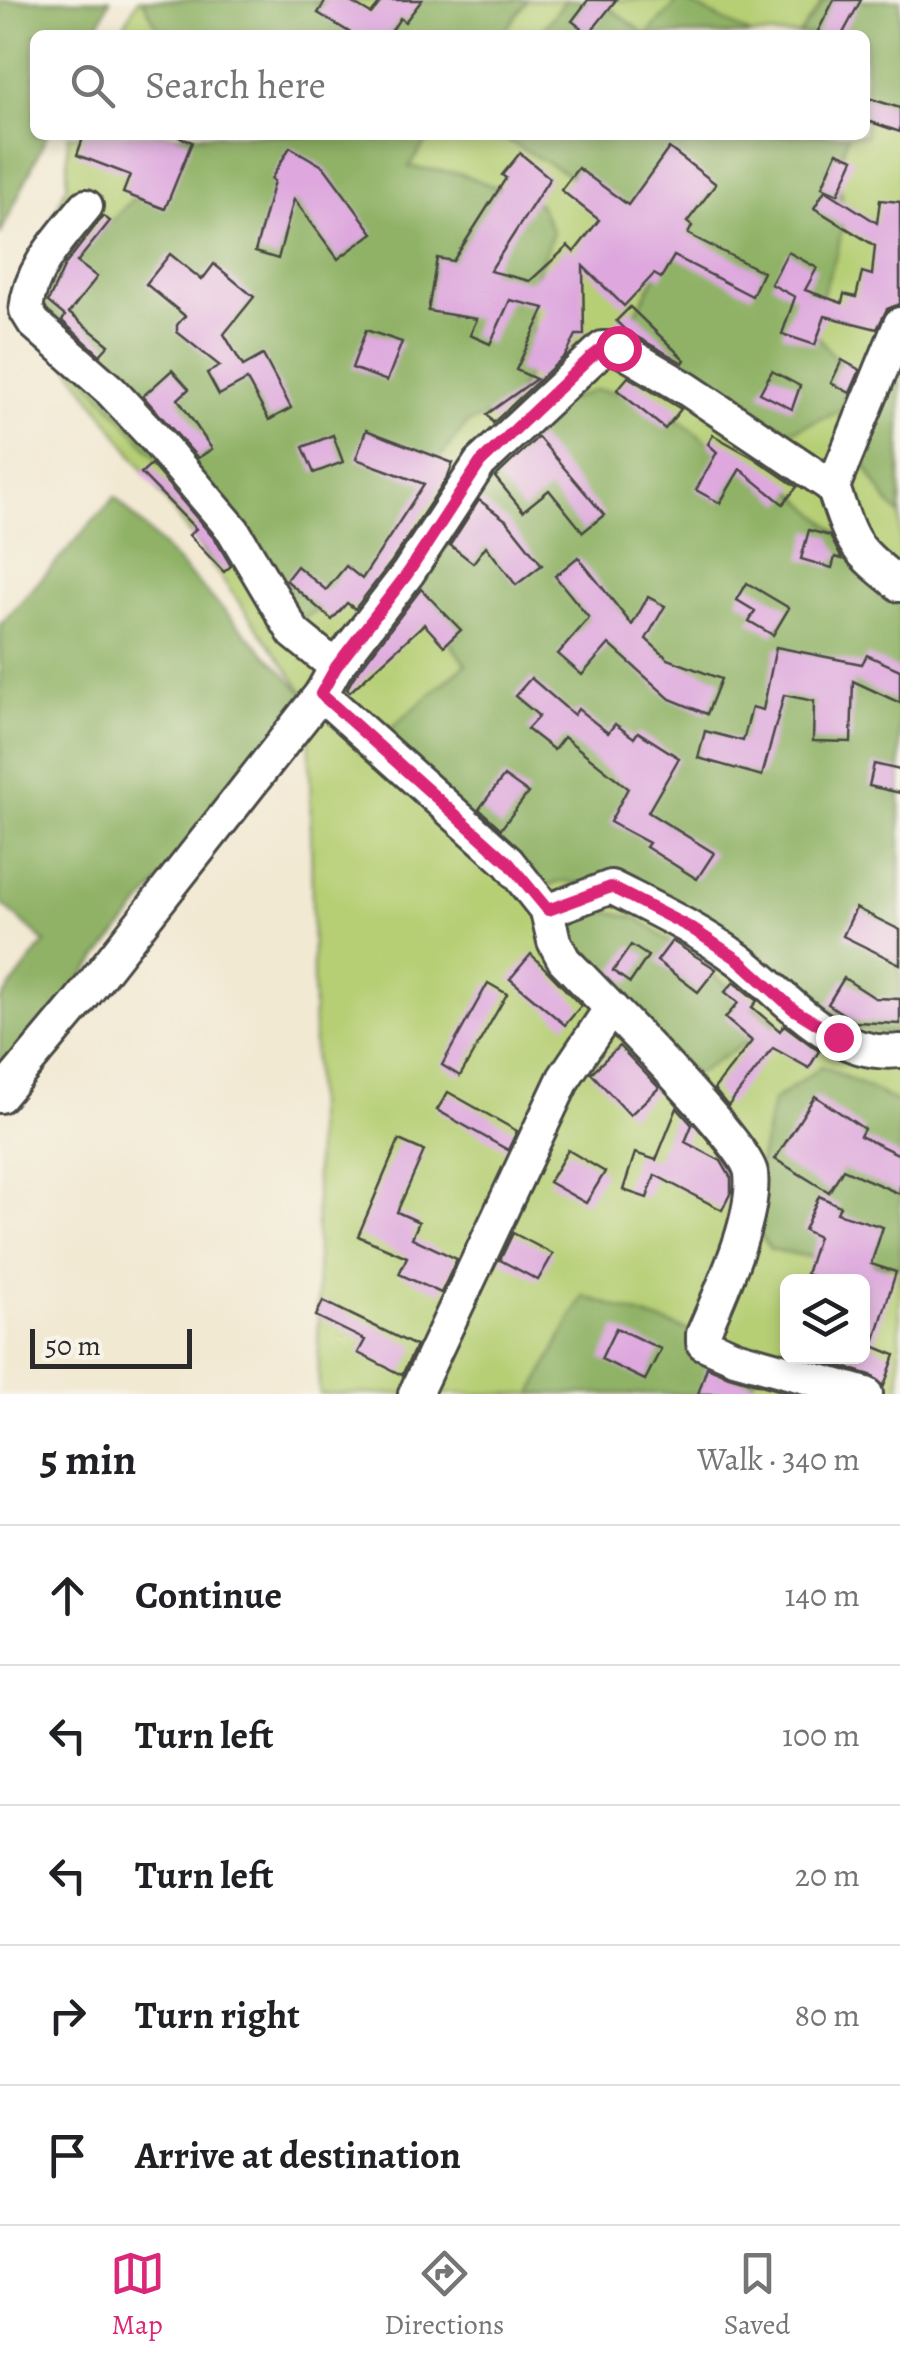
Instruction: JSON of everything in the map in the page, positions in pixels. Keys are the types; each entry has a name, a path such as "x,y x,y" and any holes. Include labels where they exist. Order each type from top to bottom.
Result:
{"lane":[{"path":"86,206 44,260 28,293 26,310 34,323 112,391 154,437 233,530 294,633 329,681 508,862 548,910 554,940 564,960 672,1071 747,1160 751,1172 742,1233 704,1343 735,1357 866,1394"},
{"path":"834,487 900,324"},
{"path":"0,1096 78,1003 329,681 387,604 480,463 603,348 618,348 687,389 834,487 850,538 862,556 900,585"},
{"path":"548,910 611,887 691,928 739,960 793,1009 857,1048 900,1051"},
{"path":"415,1394 564,1078 611,1008"}],"green space":[{"path":"0,0 110,0 96,30 30,30 30,140 45,140 0,235"},
{"path":"138,0 900,0 900,1394 319,1394 309,699 32,316 36,256 67,185 68,140 870,140 870,30 122,30"},
{"path":"143,0 311,0 365,24 386,0 527,0 506,30 158,30"},
{"path":"566,0 599,0 639,30 543,30"},
{"path":"683,0 742,30 651,30"},
{"path":"824,0 900,0 900,125 870,116 870,30 803,30"},
{"path":"153,140 428,140 409,167 459,173 539,204 553,232 532,287 533,365 510,408 468,423 449,446 433,467 395,554 345,594 299,621 32,316 62,273 144,187"},
{"path":"846,140 838,167 844,219 837,253 811,327 846,372 844,410 781,435 671,365 630,323 678,236 508,141"},
{"path":"900,317 900,515 886,500 849,439"},
{"path":"594,390 645,395 726,456 783,482 862,556 900,585 900,1031 865,1029 809,1007 605,889 565,881 525,891 375,742 466,664 399,578 548,408"},
{"path":"115,497 309,699 0,1078 0,1001 45,942 0,902 0,625"},
{"path":"567,901 639,919 777,1023 695,1075 555,936"},
{"path":"822,1066 900,1103 900,1266 845,1264 770,1249 747,1217 773,1101"},
{"path":"583,1296 762,1354 749,1394 532,1394"}],"building":[{"path":"326,0 347,0 371,14 380,3 377,0 422,0 405,22 400,18 392,30 346,30 318,13"},
{"path":"588,0 616,0 592,30 584,30 572,21"},
{"path":"834,0 861,0 845,30 819,30"},
{"path":"870,99 900,108 900,132 870,122"},
{"path":"82,140 192,142 165,209 123,193 130,175 77,155"},
{"path":"290,147 324,167 373,233 338,259 294,199 278,259 255,252 274,181 271,179"},
{"path":"669,148 716,184 687,222 692,226 688,234 763,272 752,296 674,256 661,278 654,274 624,306 583,266 584,335 576,335 566,355 493,423 487,414 536,379 516,370 545,308 510,300 490,344 470,335 477,319 428,311 437,258 453,261 506,178 502,175 520,153 550,178 490,271 530,281 568,246 574,252 599,220 561,190 578,168 628,205"},
{"path":"837,152 854,159 838,194 822,187"},
{"path":"825,190 877,223 880,200 900,202 900,304 887,309 877,329 825,316 815,345 782,334 795,297 771,284 788,252 817,268 805,290 842,303 844,294 856,297 862,272 872,275 875,246 814,208"},
{"path":"103,216 110,221 77,262 97,277 69,313 109,345 100,355 62,321 65,316 48,302 65,265"},
{"path":"170,254 202,280 214,264 254,297 224,334 243,366 263,355 291,408 269,420 247,380 219,395 207,373 220,366 177,332 177,325 185,316 146,284"},
{"path":"630,307 685,360 683,363 616,321"},
{"path":"366,330 402,342 387,381 352,368"},
{"path":"842,360 860,370 850,393 831,383"},
{"path":"172,370 189,389 178,399 212,449 198,458 143,396"},
{"path":"772,371 800,386 792,409 760,393"},
{"path":"628,377 681,409 665,429 617,390"},
{"path":"366,430 453,463 392,561 355,609 347,603 332,620 286,580 297,566 326,590 346,566 362,579 424,484 356,459"},
{"path":"333,435 343,462 314,473 303,447"},
{"path":"713,435 797,487 783,504 740,469 720,503 696,490 717,452 708,444"},
{"path":"538,437 604,515 583,532 549,490 523,511 495,477"},
{"path":"151,464 217,542 231,566 224,572 189,535 196,529 141,473"},
{"path":"479,500 507,521 542,565 516,585 486,546 473,563 450,545"},
{"path":"809,530 830,536 842,559 835,557 832,568 801,559"},
{"path":"578,557 632,625 648,597 665,606 646,639 668,659 721,679 707,714 670,699 609,644 582,675 558,654 589,618 555,576"},
{"path":"747,583 789,608 773,635 749,621 755,611 737,600"},
{"path":"421,589 461,630 444,646 424,624 350,692 347,689 353,678"},
{"path":"776,647 862,664 867,655 900,670 900,703 853,681 851,742 813,741 814,701 784,695 762,776 698,758 705,731 743,741 752,707 763,710"},
{"path":"531,678 574,715 578,709 608,733 615,724 634,738 638,732 679,758 648,812 714,853 697,879 646,847 649,843 610,822 628,788 564,737 554,750 527,729 539,716 515,696"},
{"path":"874,764 900,770 900,793 869,786"},
{"path":"504,776 528,793 501,829 479,809"},
{"path":"856,908 900,930 900,964 843,936"},
{"path":"672,941 716,969 698,992 657,961"},
{"path":"631,945 648,956 630,983 613,971"},
{"path":"531,954 581,1006 565,1025 510,979"},
{"path":"844,978 875,998 900,999 900,1024 855,1022 828,1004"},
{"path":"734,982 757,1001 752,1007 780,1031 784,1025 819,1051 809,1068 773,1048 728,1106 714,1089 752,1041 725,1018 738,1003 725,992"},
{"path":"488,983 507,994 460,1076 442,1065"},
{"path":"619,1046 659,1088 630,1115 591,1073"},
{"path":"448,1092 517,1131 508,1150 437,1110"},
{"path":"815,1096 864,1129 860,1136 900,1155 900,1194 843,1169 829,1192 775,1159"},
{"path":"677,1108 692,1125 685,1142 721,1161 731,1178 731,1192 722,1210 655,1175 647,1198 623,1190 635,1153 656,1160"},
{"path":"399,1140 424,1151 397,1212 419,1222 412,1238 457,1259 441,1293 399,1274 407,1257 358,1236"},
{"path":"568,1150 605,1172 586,1203 549,1182"},
{"path":"819,1196 840,1206 837,1213 883,1227 871,1264 896,1272 873,1346 895,1355 884,1386 871,1375 834,1364 870,1364 870,1274 806,1274 818,1237 804,1230"},
{"path":"513,1233 553,1254 538,1280 500,1260"},
{"path":"323,1301 416,1346 402,1375 358,1353 365,1340 316,1316"},
{"path":"616,1328 661,1349 645,1380 601,1359"},
{"path":"707,1367 729,1376 792,1394 698,1394"}],"route":[{"path":"618,348 603,348 590,358 480,463 408,573 336,667 321,694 508,862 548,910 611,887 691,928 739,960 793,1009 838,1037"}]}
